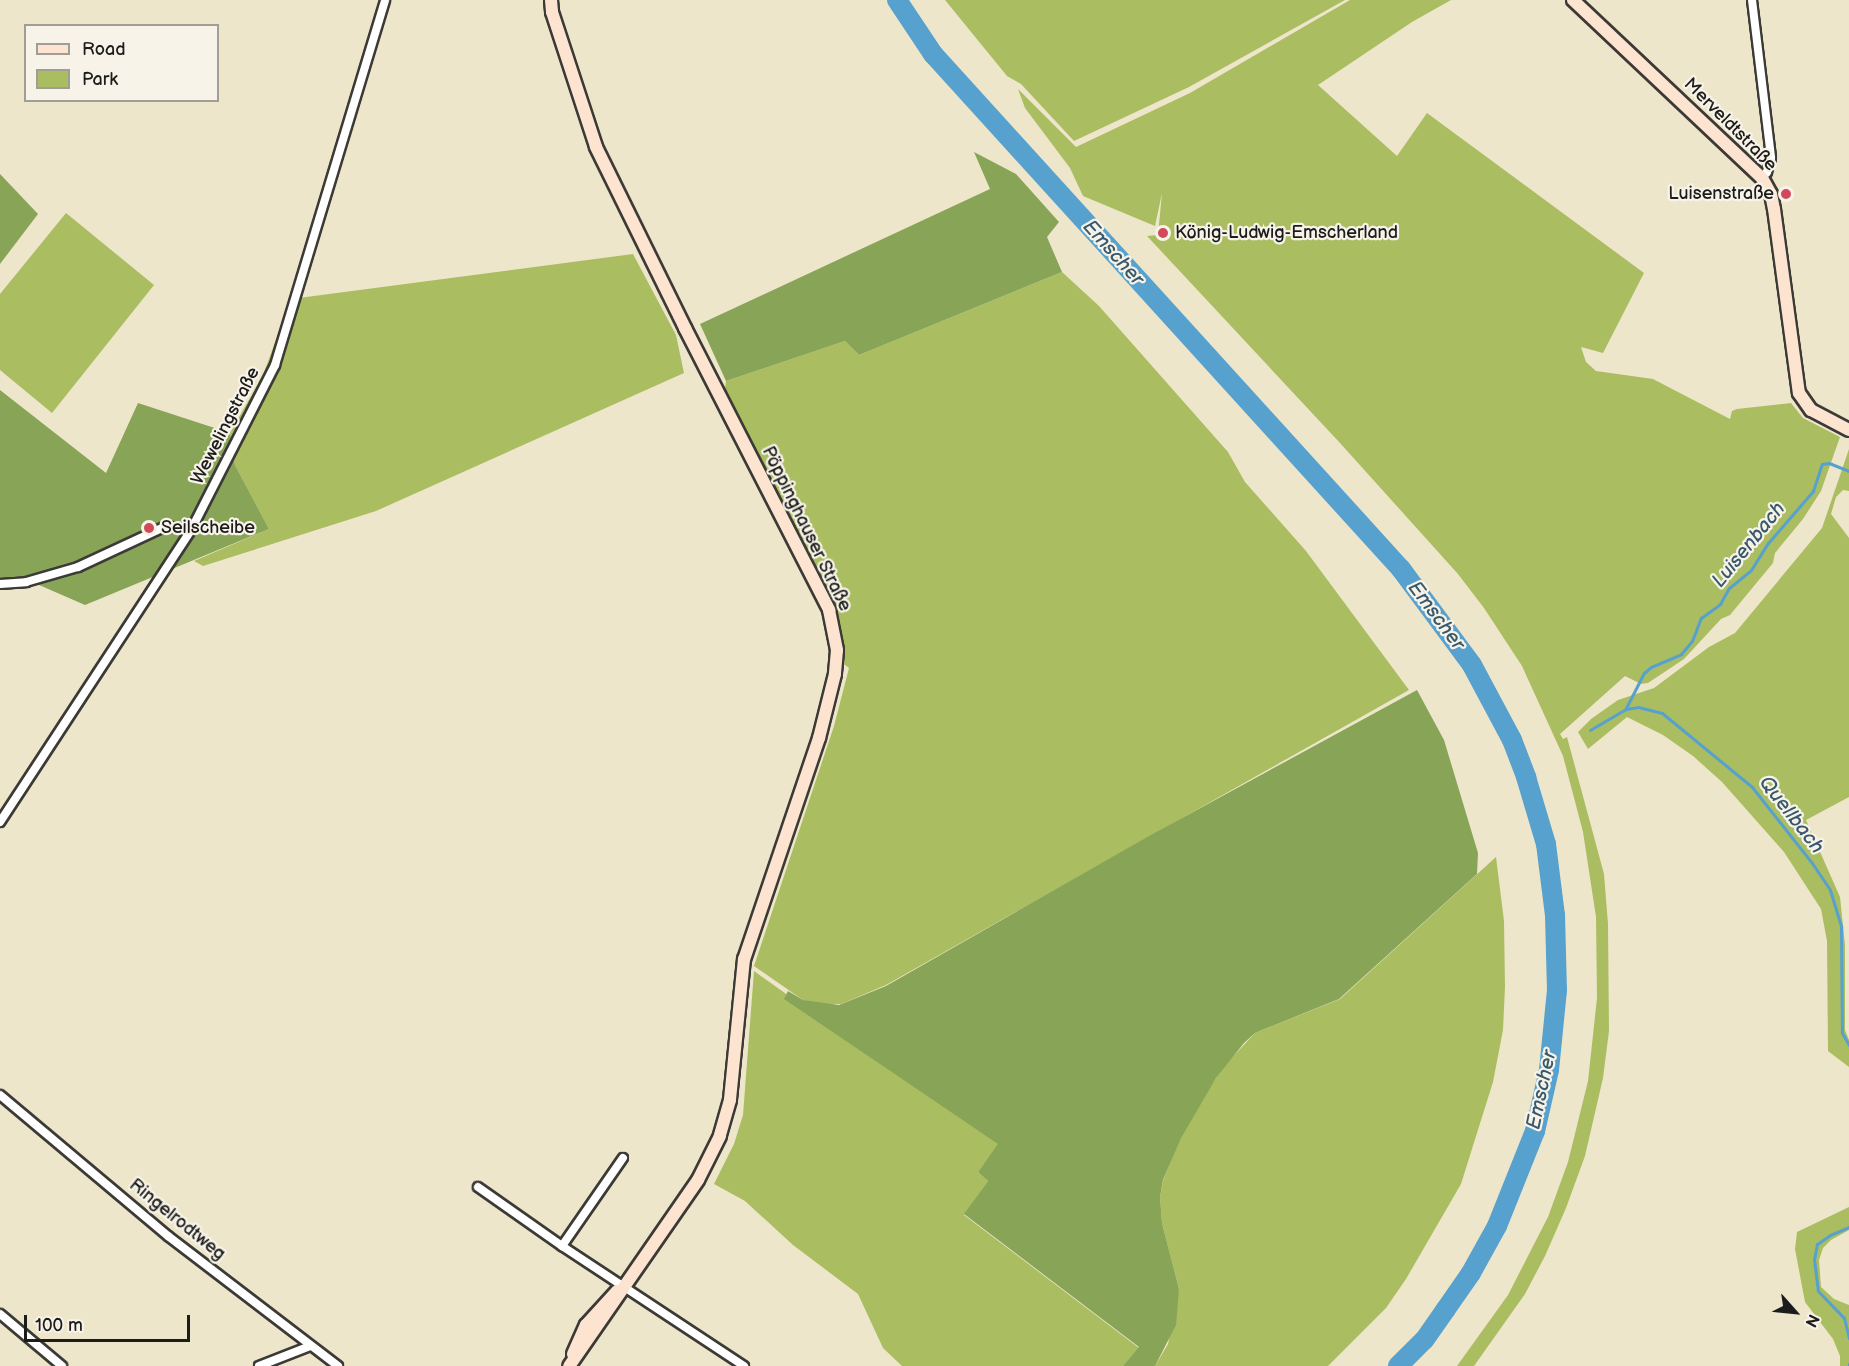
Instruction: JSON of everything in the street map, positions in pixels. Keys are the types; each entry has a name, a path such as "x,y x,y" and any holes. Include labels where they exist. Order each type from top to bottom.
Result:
{"main road":[{"name":"Pöppinghauser Straße","path":"551,0 552,12 596,147 685,328 829,610 837,650 835,674 825,718 744,959 730,1100 720,1136 698,1180 623,1287 602,1322 569,1366"},
{"name":"Merveldtstraße","path":"1574,0 1762,178 1771,194 1774,209 1799,393 1810,410 1849,430"}],"street":[{"name":"Wewelingstraße","path":"0,822 191,530 275,365 385,0"},
{"path":"1752,0 1771,158 1767,172 1762,178"},
{"path":"0,584 26,582 78,567 166,526 191,530"},
{"name":"Ringelrodtweg","path":"0,1095 168,1236 338,1366"},
{"path":"562,1246 623,1158"},
{"path":"478,1187 562,1246 744,1366"},
{"path":"0,1314 62,1366"},
{"path":"260,1366 310,1346"}],"green space":[{"path":"945,0 1345,0 1189,87 1074,141 1021,84 1007,76"},
{"path":"1350,0 1451,0 1412,22 1318,85 1397,156 1427,113 1644,273 1603,353 1581,347 1586,362 1596,371 1653,379 1730,419 1732,411 1737,409 1791,403 1803,418 1840,437 1821,491 1803,519 1775,553 1773,563 1730,615 1721,619 1684,659 1648,683 1641,684 1625,676 1560,734 1563,739 1567,737 1604,874 1608,924 1609,1031 1603,1078 1585,1156 1545,1256 1525,1294 1474,1366 1457,1366 1508,1295 1548,1217 1568,1162 1588,1081 1597,998 1596,917 1583,832 1563,756 1522,666 1484,608 1458,574 1340,443 1147,236 1158,235 1162,193 1155,226 1083,196 1070,168 1025,108 1018,89 1076,147 1190,93"},
{"path":"974,152 1016,174 1059,222 1047,237 1062,272 859,355 845,341 726,381 700,324 990,189"},
{"path":"0,174 38,214 0,264"},
{"path":"66,213 154,285 52,413 0,370 0,294"},
{"path":"633,254 676,335 684,373 376,511 203,566 194,561 269,529 235,465 230,433 263,375 291,299"},
{"path":"1062,272 1099,306 1228,452 1245,482 1306,551 1409,690 886,985 841,1004 819,1004 803,1000 754,966 834,726 849,668 841,662 838,623 828,593 725,389 726,381 845,341 859,355"},
{"path":"0,390 106,473 138,403 230,433 235,465 269,529 85,605 23,578 0,578"},
{"path":"1849,449 1849,491 1843,490 1836,497 1831,514 1849,538 1849,797 1806,820 1840,897 1845,945 1845,1030 1849,1040 1849,1067 1828,1051 1827,941 1821,909 1784,852 1722,782 1693,756 1663,735 1627,717 1588,749 1578,732 1591,719 1618,700 1654,688 1709,647 1735,633 1822,528"},
{"path":"1417,690 1444,740 1478,853 1477,874 1339,999 1255,1033 1216,1078 1181,1138 1163,1180 1160,1197 1162,1223 1179,1289 1176,1325 1155,1366 1123,1366 1139,1347 964,1214 988,1181 978,1172 998,1144 784,999 788,991 803,1000 839,1005 886,986 1149,836"},
{"path":"1496,857 1504,921 1505,987 1503,1030 1493,1082 1461,1184 1406,1279 1386,1308 1328,1366 1155,1366 1168,1344 1179,1289 1162,1223 1160,1197 1163,1181 1180,1138 1206,1092 1227,1063 1255,1033 1340,999"},
{"path":"754,971 855,1043 854,1045 863,1052 999,1144 978,1172 988,1181 964,1215 1139,1348 1123,1366 902,1366 883,1348 858,1294 793,1245 745,1201 714,1184 734,1144 743,1115"},
{"path":"1849,1207 1849,1230 1831,1240 1823,1248 1819,1260 1821,1287 1834,1299 1849,1305 1849,1366 1840,1366 1840,1356 1833,1339 1805,1302 1795,1249 1797,1232"}],"waterway":[{"name":"Emscher","path":"897,0 933,54 1401,569 1472,665 1512,740 1526,777 1546,844 1555,915 1557,990 1549,1070 1535,1131 1497,1226 1471,1273 1446,1309 1424,1340 1398,1366"},
{"name":"Luisenbach","path":"1626,708 1644,673 1651,667 1681,654 1692,641 1701,618 1720,604 1729,588 1751,570 1768,543 1813,491 1822,464 1829,463 1849,471"},
{"name":"Quellbach","path":"1590,730 1626,709 1638,707 1662,713 1752,787 1812,863 1830,890 1841,927 1842,1033 1849,1045"},
{"name":"Quellbach","path":"1849,1227 1830,1235 1817,1244 1814,1259 1818,1291 1844,1318 1849,1338"}],"place":[{"name":"Luisenstraße","path":"1786,194"},
{"name":"König-Ludwig-Emscherland","path":"1163,233"},
{"name":"Seilscheibe","path":"149,528"}]}
